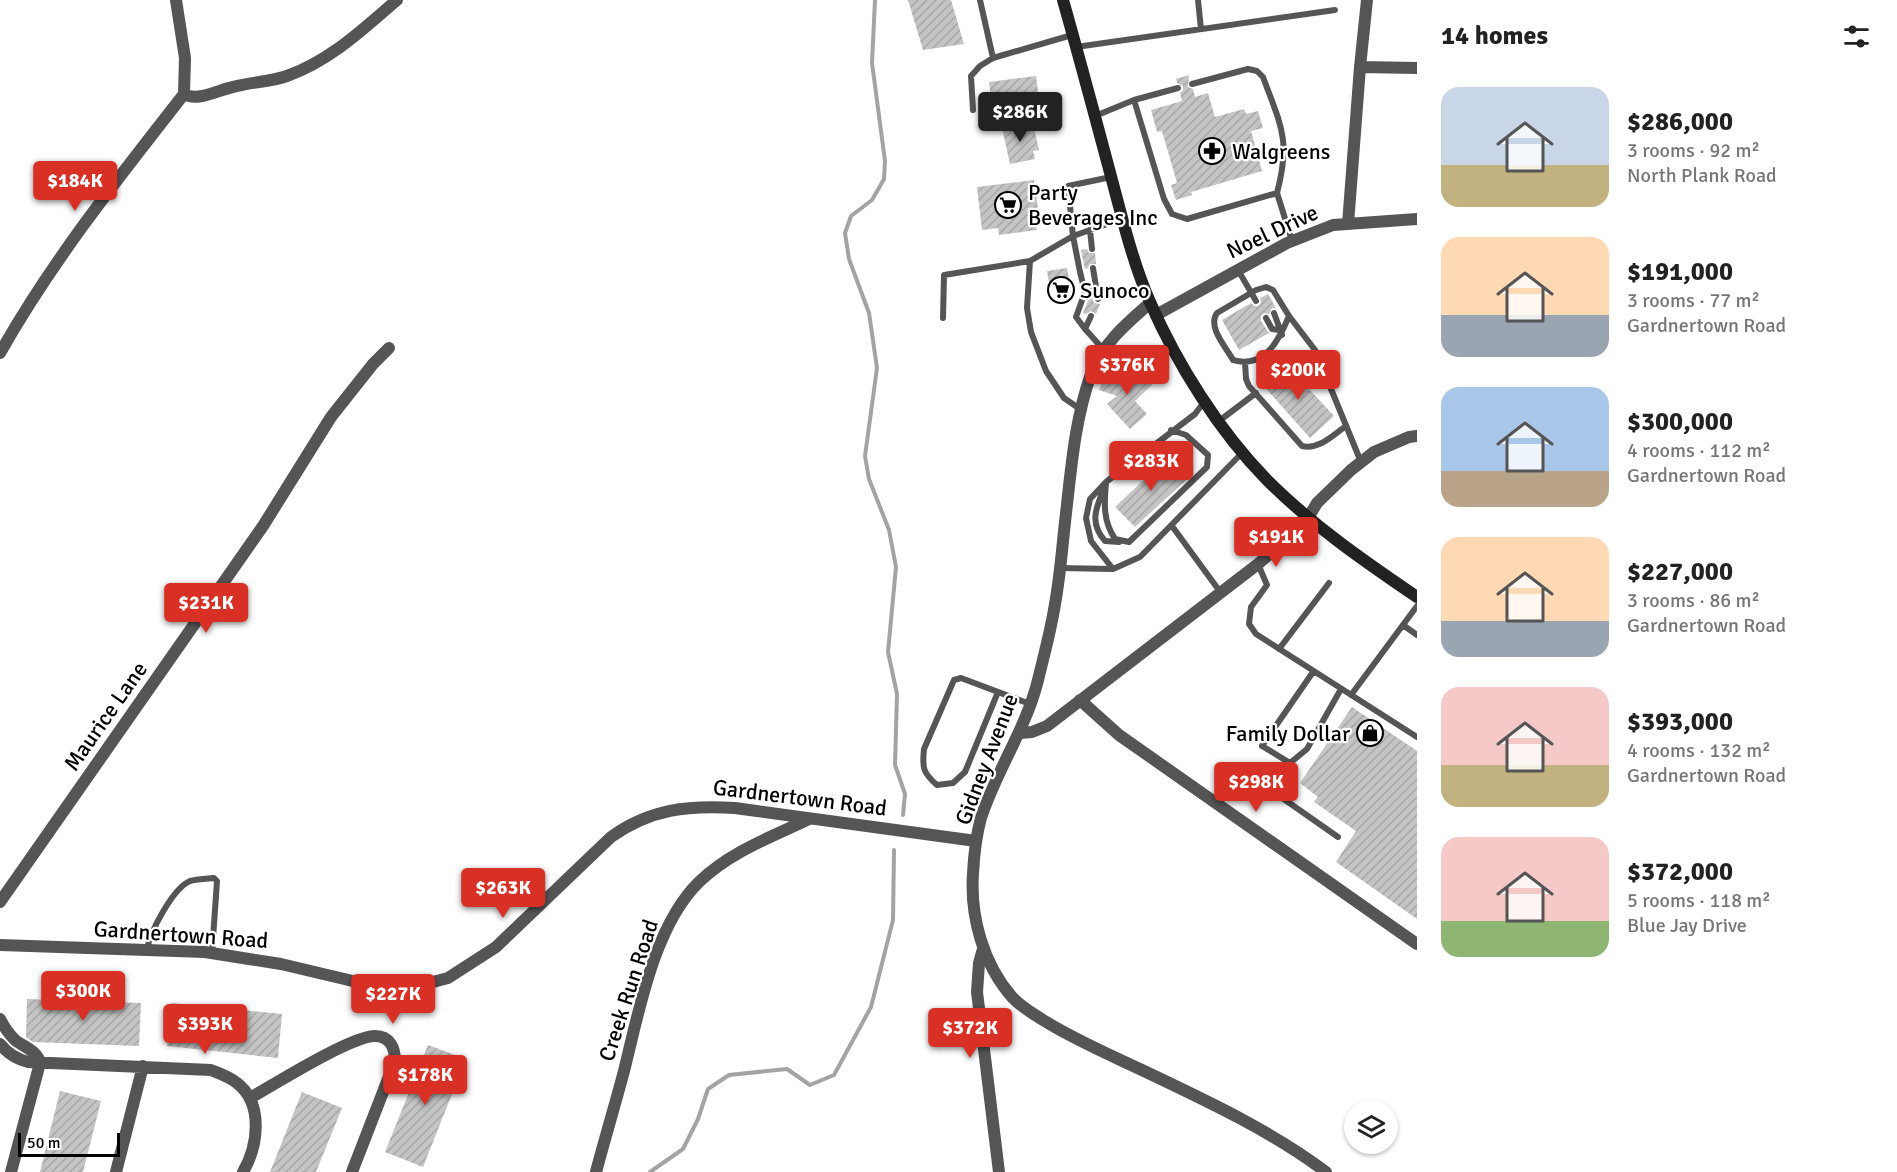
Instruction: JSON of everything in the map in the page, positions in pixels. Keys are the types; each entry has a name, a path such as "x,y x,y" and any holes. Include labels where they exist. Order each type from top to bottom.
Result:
{"main road":[{"path":"1063,0 1123,219 1150,303 1204,401 1266,478 1308,518 1417,597"}],"street":[{"path":"0,353 15,326 71,242 184,94 185,58 177,0"},
{"path":"184,94 196,97 234,86 289,75 324,58 345,44 397,0"},
{"path":"1348,224 1367,0"},
{"path":"1360,67 1417,68"},
{"name":"Noel Drive","path":"1156,315 1320,228 1417,219"},
{"name":"Gidney Avenue","path":"1150,303 1121,328 1103,349 1091,375 1071,457 1055,604 1037,684 1020,733 981,819 972,875 972,898 983,949 1012,997 1025,1009 1070,1036 1257,1127 1322,1171"},
{"name":"Maurice Lane","path":"0,902 263,526 331,417 373,364 389,348"},
{"path":"1020,733 1032,732 1047,726 1222,593 1258,564 1308,518 1317,503 1374,452 1390,444 1417,436"},
{"path":"1080,700 1119,735 1417,944"},
{"name":"Gardnertown Road","path":"0,945 212,953 281,964 378,987 395,988 448,978 496,947 585,861 627,826 674,809 700,806 735,808 976,841"},
{"name":"Creek Run Road","path":"596,1172 640,1006 660,942 678,908 699,882 720,865 745,849 809,819"},
{"path":"983,949 979,963 977,993 999,1172"},
{"path":"0,1020 15,1039 35,1053 40,1064 12,1172"},
{"path":"250,1098 356,1039 378,1036 386,1039 393,1045 395,1061 352,1172"},
{"path":"0,1044 17,1059"},
{"path":"0,1054 40,1064 212,1070 239,1085 250,1098 256,1122 255,1138 243,1172"},
{"path":"116,1172 143,1066"}],"lane":[{"path":"980,0 993,58"},
{"path":"1198,0 1201,29"},
{"path":"1076,47 1335,10"},
{"path":"973,110 971,76 980,66 993,58 1072,34"},
{"path":"1192,84 1248,69 1257,71 1263,77 1283,130 1284,168 1277,193 1292,241"},
{"path":"1095,116 1134,100 1178,88"},
{"path":"1134,100 1164,199 1172,214 1187,219 1277,193"},
{"path":"1103,349 1076,317 1085,292 1073,236 1068,186 1111,177"},
{"path":"943,318 944,275 1030,261 1073,236 1123,219"},
{"path":"1090,230 1092,249"},
{"path":"1030,261 1027,308 1031,332 1046,371 1064,398 1081,409"},
{"path":"1093,268 1098,299"},
{"path":"1238,270 1256,301"},
{"path":"1085,292 1095,287"},
{"path":"1289,316 1270,351 1245,362 1233,360 1214,326 1217,313 1260,289 1266,287 1273,290 1289,316 1315,350 1361,462"},
{"path":"1260,289 1264,296"},
{"path":"1274,313 1281,332"},
{"path":"1085,329 1091,316"},
{"path":"1266,318 1272,329 1281,332"},
{"path":"1245,362 1249,386 1302,446 1310,448 1322,443 1346,426"},
{"path":"1219,422 1256,393"},
{"path":"1113,569 1091,541 1086,518 1090,499 1106,482 1195,414 1204,401"},
{"path":"1106,482 1094,513 1099,534 1105,541 1129,542 1208,467 1208,455 1186,435 1172,430"},
{"path":"1059,568 1113,569 1140,557 1244,452"},
{"path":"1106,482 1103,508 1109,530 1115,539 1129,542"},
{"path":"1172,526 1222,593"},
{"path":"1258,564 1267,585 1251,607 1249,624 1256,634 1417,737"},
{"path":"1279,649 1329,583"},
{"path":"1352,695 1417,606"},
{"path":"1403,625 1417,635"},
{"path":"1290,763 1262,746 1313,672"},
{"path":"998,692 965,772 953,783 938,785 926,776 922,761 924,749 954,680 961,678 1030,704"},
{"path":"1338,837 1278,795 1290,763 1307,749 1341,689"},
{"path":"147,949 149,939 160,916 181,886 190,881 214,878 217,881 212,953"}],"building":[{"path":"908,0 951,0 964,44 923,50"},
{"name":"Walgreens","path":"1189,75 1188,87 1193,89 1195,97 1208,93 1215,117 1244,109 1246,114 1258,111 1263,128 1251,131 1262,171 1191,192 1192,195 1176,200 1171,185 1177,183 1162,131 1157,132 1151,110 1182,101 1180,93 1183,86 1177,83 1176,79"},
{"path":"1036,76 1039,99 992,105 989,82"},
{"path":"1027,122 1029,129 1034,128 1039,150 1033,151 1035,159 1010,164 1002,128"},
{"name":"Party Beverages Inc","path":"1034,180 1040,223 1036,223 1037,230 999,235 998,228 982,230 977,187"},
{"name":"Sunoco","path":"1087,249 1089,253 1095,253 1096,264 1090,264 1085,269 1081,250"},
{"name":"Sunoco","path":"1067,268 1072,297 1052,300 1047,271"},
{"path":"1268,294 1276,308 1272,308 1269,314 1264,313 1261,321 1269,333 1239,350 1222,320 1251,303 1258,306 1261,303 1260,298"},
{"path":"1090,296 1094,303 1100,304 1096,314 1091,311 1083,313"},
{"path":"1286,364 1334,416 1310,438 1263,385"},
{"path":"1140,369 1154,383 1135,401 1147,414 1130,429 1107,404 1117,396 1099,390 1106,372 1129,379"},
{"path":"1167,458 1188,478 1135,527 1115,507"},
{"path":"1352,707 1417,751 1417,919 1336,862 1356,831 1314,802 1318,797 1300,783"},
{"path":"27,999 141,1003 139,1046 33,1042 26,1037"},
{"path":"171,1003 282,1014 278,1058 167,1046"},
{"path":"428,1045 466,1059 423,1167 385,1152"},
{"path":"60,1091 101,1101 83,1172 40,1172"},
{"path":"302,1092 342,1108 316,1172 270,1172"}],"waterway":[{"path":"875,0 872,63 885,161 884,179 872,200 851,216 845,233 849,259 869,313 877,368 865,456 869,479 889,530 896,567 888,652 897,694 895,765 905,794 903,815"},
{"path":"650,1172 683,1149 698,1119 708,1089 729,1075 787,1069 810,1085 834,1075 871,1007 893,920 894,850"}],"place":[{"name":"Walgreens","path":"1212,151"},
{"name":"Party Beverages Inc","path":"1008,205"},
{"name":"Sunoco","path":"1061,290"},
{"name":"Family Dollar","path":"1370,733"}]}
